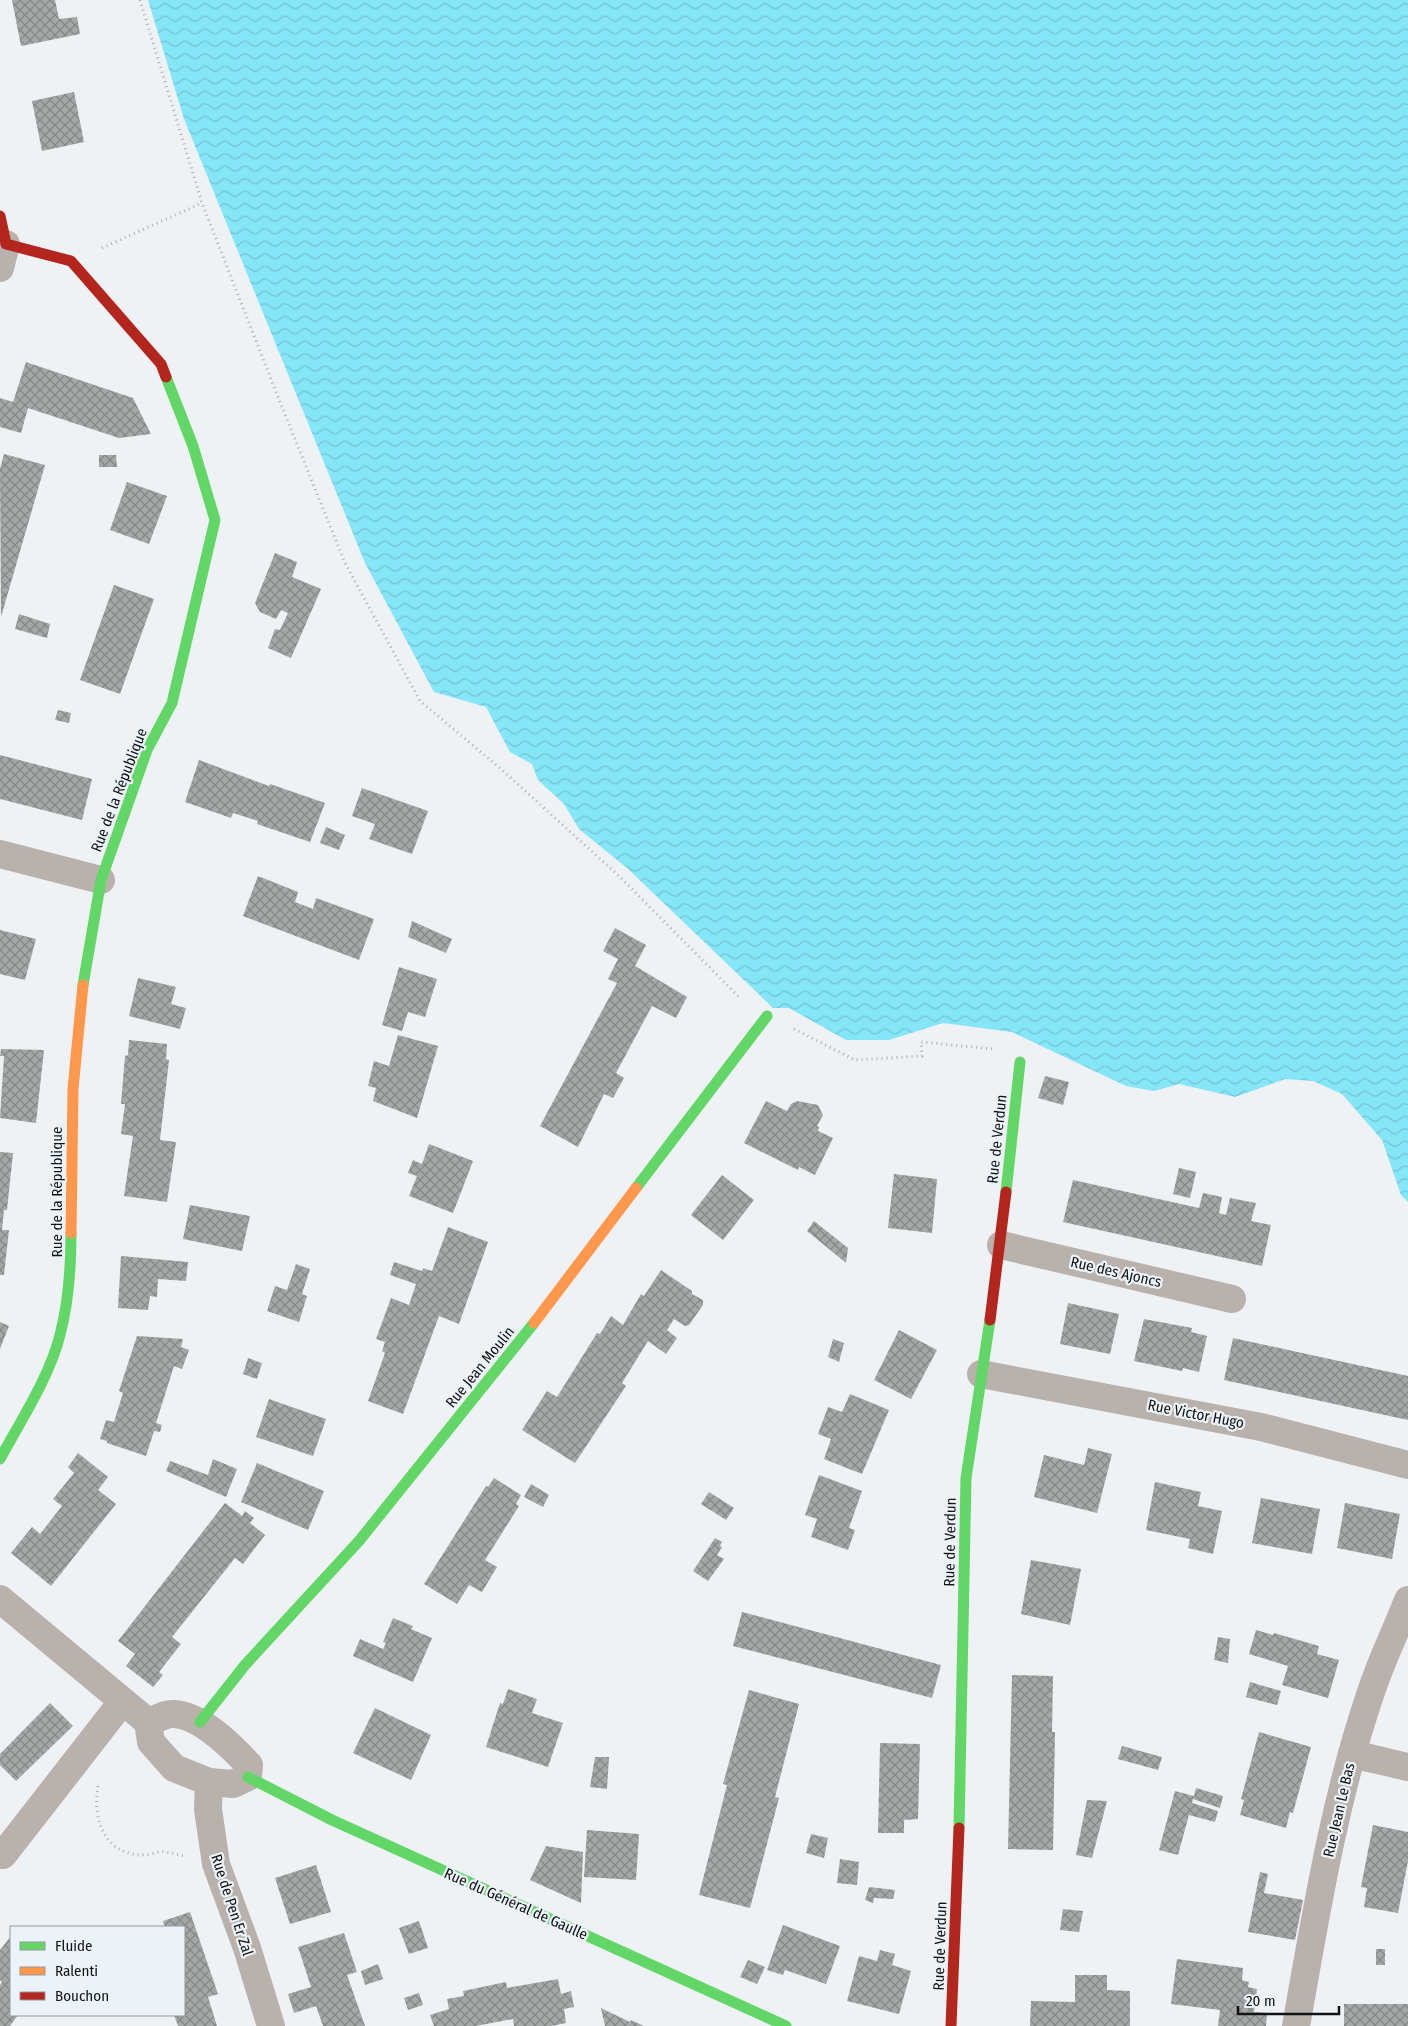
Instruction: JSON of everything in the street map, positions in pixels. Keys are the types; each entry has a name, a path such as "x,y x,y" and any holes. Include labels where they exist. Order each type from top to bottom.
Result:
{"street":[{"path":"0,216 3,256 71,261"},
{"name":"Rue de la République","path":"0,1458 40,1385 60,1337 71,1280 73,1089 85,966 101,880 147,750 172,703 215,520 193,446 161,364 71,261"},
{"path":"0,854 101,880"},
{"name":"Rue Jean Moulin","path":"200,1722 245,1665 359,1541 513,1350 767,1016"},
{"name":"Rue de Verdun","path":"951,2026 961,1791 966,1478 1001,1245 1020,1062"},
{"name":"Rue des Ajoncs","path":"1001,1245 1232,1299"},
{"name":"Rue Victor Hugo","path":"981,1374 1260,1427 1379,1456 1408,1465"},
{"path":"0,1599 148,1722 151,1742 174,1768 209,1782 233,1784 248,1777 249,1765 234,1749 200,1722 174,1714 148,1722"},
{"name":"Rue Jean Le Bas","path":"1296,2026 1322,1882 1352,1754 1371,1691 1408,1600"},
{"path":"3,1855 86,1751 122,1702"},
{"path":"1352,1754 1408,1766"},
{"name":"Rue du Général de Gaulle","path":"248,1777 332,1820 786,2026"},
{"name":"Rue de Pen Er Zal","path":"209,1782 208,1809 216,1864 247,1948 271,2026"}],"path":[{"path":"140,0 202,203 345,564 420,700 501,769 618,876 738,997"},
{"path":"71,261 202,203"},
{"path":"767,1016 854,1060 922,1056 921,1042 1003,1050 1020,1062"},
{"path":"86,1751 96,1765 98,1782 96,1812 99,1826 104,1837 114,1846 127,1853 146,1856 163,1851 216,1864"}],"water":[{"path":"148,0 1408,0 1408,1202 1401,1195 1382,1140 1342,1094 1313,1081 1285,1079 1235,1097 1179,1084 1154,1091 1126,1086 1012,1032 943,1023 889,1040 846,1040 789,1008 773,1008 627,868 579,829 564,804 538,780 532,764 510,752 486,707 434,692 365,563 184,119"}],"building":[{"path":"12,0 55,0 59,19 77,17 80,34 21,46"},
{"path":"74,92 84,142 42,151 32,101"},
{"path":"26,362 133,398 151,434 119,438 28,408 21,433 0,427 0,398 13,402"},
{"path":"4,454 45,465 1,617 0,469"},
{"path":"99,455 116,455 117,467 99,467"},
{"path":"127,482 167,496 149,544 110,530"},
{"path":"275,553 297,562 292,577 321,589 291,658 268,648 275,629 280,630 288,613 281,610 276,619 260,612 255,603"},
{"path":"114,585 154,599 120,694 80,680"},
{"path":"19,614 50,624 47,638 15,629"},
{"path":"58,710 71,713 69,723 55,720"},
{"path":"0,755 92,779 82,820 0,799"},
{"path":"199,760 269,786 270,784 325,803 310,842 257,824 258,821 233,813 231,818 185,802"},
{"path":"362,788 428,811 412,854 369,839 375,824 352,816"},
{"path":"326,827 345,835 339,850 320,843"},
{"path":"258,876 298,892 295,902 313,909 316,898 374,919 359,960 243,916"},
{"path":"412,921 452,939 446,953 408,937"},
{"path":"615,928 646,945 635,966 687,997 676,1018 652,1006 616,1073 624,1078 613,1098 604,1094 578,1147 540,1126 617,983 608,979 618,959 603,951"},
{"path":"0,930 36,939 25,980 0,974"},
{"path":"399,967 437,979 425,1017 408,1012 402,1031 382,1025"},
{"path":"138,978 176,987 171,1004 186,1008 180,1029 129,1016"},
{"path":"398,1035 438,1046 417,1118 373,1101 376,1088 368,1086 374,1061 389,1066"},
{"path":"129,1040 167,1044 166,1059 169,1060 160,1140 176,1142 167,1202 124,1196 133,1136 121,1134 125,1104 121,1104 125,1056 128,1055"},
{"path":"1,1049 44,1050 36,1123 0,1118 4,1056 0,1056"},
{"path":"1045,1076 1069,1082 1063,1105 1038,1098"},
{"path":"766,1101 787,1111 791,1104 797,1101 818,1105 823,1115 817,1126 819,1127 818,1131 833,1138 815,1175 799,1167 798,1170 744,1143"},
{"path":"429,1144 473,1161 453,1213 409,1196 417,1176 408,1173 411,1165 413,1160 422,1164"},
{"path":"0,1152 13,1153 7,1210 4,1210 2,1230 9,1230 4,1275 0,1275"},
{"path":"1179,1168 1196,1172 1190,1198 1173,1194"},
{"path":"894,1174 937,1179 932,1233 888,1228"},
{"path":"722,1175 754,1200 723,1240 691,1215"},
{"path":"1073,1180 1199,1208 1203,1193 1222,1197 1219,1213 1226,1215 1230,1198 1256,1203 1251,1221 1271,1225 1262,1266 1063,1222"},
{"path":"190,1205 250,1216 242,1251 183,1239"},
{"path":"814,1221 848,1248 846,1263 807,1231"},
{"path":"448,1227 488,1242 459,1324 439,1316 403,1414 368,1401 385,1353 382,1351 385,1342 376,1339 391,1298 409,1305 416,1284 390,1275 394,1262 422,1271 423,1268 432,1271"},
{"path":"121,1256 188,1262 186,1281 158,1279 157,1297 150,1296 148,1310 118,1308"},
{"path":"296,1264 310,1269 302,1294 307,1296 299,1322 267,1311 275,1286 287,1290"},
{"path":"661,1270 692,1291 692,1294 703,1300 703,1305 689,1325 685,1326 674,1319 667,1330 677,1338 666,1354 648,1341 622,1383 626,1386 575,1463 522,1430 547,1391 557,1397 597,1333 600,1334 611,1316 623,1325 641,1294 644,1296"},
{"path":"1068,1303 1119,1314 1110,1354 1060,1344"},
{"path":"1144,1319 1192,1328 1191,1332 1207,1336 1199,1372 1183,1368 1182,1371 1134,1361"},
{"path":"0,1322 9,1326 0,1349"},
{"path":"899,1330 937,1350 911,1399 874,1380"},
{"path":"137,1336 183,1339 181,1347 189,1350 182,1369 174,1366 156,1423 162,1425 160,1432 154,1431 146,1456 100,1439 106,1420 114,1422 123,1393 119,1391"},
{"path":"1233,1338 1408,1376 1408,1420 1224,1380"},
{"path":"833,1339 844,1343 839,1362 828,1357"},
{"path":"248,1358 262,1363 257,1379 243,1374"},
{"path":"850,1394 889,1410 862,1474 824,1459 831,1439 818,1434 828,1407 842,1412"},
{"path":"269,1399 326,1419 313,1456 256,1437"},
{"path":"1088,1448 1112,1454 1097,1513 1034,1497 1044,1455 1084,1465"},
{"path":"78,1453 108,1477 98,1490 116,1504 51,1586 11,1553 32,1527 40,1534 62,1506 53,1499 74,1473 68,1467"},
{"path":"213,1459 237,1469 226,1497 166,1471 170,1461 208,1475"},
{"path":"257,1463 324,1491 308,1530 241,1502"},
{"path":"819,1475 862,1491 849,1528 855,1530 848,1550 811,1537 817,1519 805,1515"},
{"path":"494,1478 521,1495 516,1504 519,1506 485,1560 497,1567 482,1592 469,1585 457,1604 424,1584 486,1486 488,1487"},
{"path":"1155,1482 1201,1492 1198,1506 1222,1511 1213,1554 1188,1548 1190,1539 1146,1530"},
{"path":"531,1484 549,1495 543,1507 524,1497"},
{"path":"709,1492 734,1508 726,1520 701,1504"},
{"path":"1261,1498 1320,1509 1312,1554 1252,1543"},
{"path":"225,1503 242,1516 245,1511 254,1518 250,1523 265,1535 243,1564 235,1558 172,1637 181,1644 159,1672 163,1675 153,1687 126,1666 135,1654 118,1641"},
{"path":"1345,1503 1400,1514 1392,1559 1337,1548"},
{"path":"715,1538 722,1542 720,1546 722,1547 717,1555 724,1559 708,1581 693,1571"},
{"path":"1031,1560 1081,1569 1070,1625 1021,1614"},
{"path":"742,1612 941,1665 932,1698 733,1646"},
{"path":"393,1618 413,1626 411,1629 432,1638 413,1682 353,1656 360,1639 383,1649 386,1643 383,1642"},
{"path":"1256,1630 1273,1635 1274,1633 1319,1646 1317,1654 1339,1660 1328,1698 1282,1685 1288,1666 1249,1654"},
{"path":"1218,1637 1230,1639 1228,1663 1214,1660"},
{"path":"1012,1675 1053,1676 1052,1732 1055,1732 1053,1850 1008,1849"},
{"path":"1250,1682 1281,1691 1277,1705 1246,1697"},
{"path":"508,1689 537,1699 532,1713 563,1723 548,1767 486,1747 500,1703 503,1704"},
{"path":"749,1690 799,1704 775,1797 779,1798 750,1908 699,1895 727,1785 723,1784"},
{"path":"50,1703 73,1726 16,1781 0,1765 0,1754"},
{"path":"375,1708 431,1735 411,1780 353,1753"},
{"path":"1259,1732 1311,1747 1293,1813 1290,1812 1286,1828 1240,1815 1244,1800 1241,1799"},
{"path":"880,1743 920,1744 918,1819 904,1820 904,1833 878,1833"},
{"path":"1122,1746 1162,1757 1158,1770 1118,1759"},
{"path":"595,1757 609,1757 607,1789 590,1787"},
{"path":"1196,1788 1223,1796 1220,1808 1193,1799 1192,1803 1218,1811 1215,1822 1189,1815 1178,1855 1159,1850 1175,1791 1194,1796"},
{"path":"1087,1800 1107,1801 1092,1858 1076,1855"},
{"path":"1373,1825 1408,1832 1408,1861 1398,1913 1364,1907 1367,1888 1361,1887"},
{"path":"587,1830 639,1834 636,1880 584,1877"},
{"path":"811,1834 828,1838 824,1858 806,1853"},
{"path":"546,1846 583,1852 581,1903 530,1880"},
{"path":"840,1859 859,1862 857,1885 837,1883"},
{"path":"316,1865 331,1912 290,1924 275,1878"},
{"path":"1260,1872 1268,1874 1264,1893 1303,1900 1295,1940 1248,1932"},
{"path":"869,1887 895,1890 893,1899 874,1898 873,1903 865,1900"},
{"path":"1063,1909 1083,1911 1079,1932 1060,1930"},
{"path":"190,1912 218,1994 208,1997 217,2026 178,2026 174,2016 185,2016 185,1926 165,1926 163,1921"},
{"path":"419,1921 428,1948 409,1954 399,1928"},
{"path":"783,1925 840,1946 826,1984 785,1970 783,1975 767,1970"},
{"path":"344,1933 357,1972 347,1975 365,2026 323,2026 316,2006 294,2013 288,1994 311,1987 298,1947"},
{"path":"10,1937 10,2016 17,2016 10,2026 0,2026 0,1985 2,1982 0,1980 0,1950"},
{"path":"1376,1949 1385,1949 1385,1965 1376,1965"},
{"path":"880,1950 895,1954 892,1965 911,1971 899,2014 847,2001 859,1956 877,1961"},
{"path":"1177,1959 1243,1968 1242,1980 1249,1982 1248,1987 1257,1989 1254,2012 1267,2013 1266,2026 1218,2026 1220,2010 1171,2004"},
{"path":"748,1960 765,1967 757,1984 740,1977"},
{"path":"378,1964 383,1979 365,1985 361,1971"},
{"path":"1075,1975 1107,1975 1107,1990 1130,1991 1130,2026 1030,2026 1031,2001 1075,2002"},
{"path":"558,1979 561,1994 571,1991 574,2007 564,2009 566,2023 552,2026 514,2026 513,2019 476,2026 434,2026 430,2015 449,2009 447,1999 464,1996 463,1991 506,1982 507,1988"},
{"path":"419,1993 423,2005 408,2010 404,1998"},
{"path":"1344,2004 1408,2004 1408,2026 1344,2026"},
{"path":"601,2008 630,2022 631,2020 644,2026 605,2026"}],"traffic: fast":[{"path":"83,985 101,880 147,750 172,703 215,520 193,446 166,377"},
{"path":"636,1188 767,1016"},
{"path":"1006,1192 1020,1062"},
{"path":"0,1459 34,1398 55,1351 63,1322 67,1297 71,1233"},
{"path":"959,1828 966,1478 990,1320"},
{"path":"200,1722 245,1665 359,1541 534,1323"},
{"path":"248,1777 332,1820 786,2026"}],"traffic: slow":[{"path":"71,1233 73,1089 83,985"},
{"path":"534,1323 636,1188"}],"traffic: jam":[{"path":"0,216 6,244 71,261 161,364 166,377"},
{"path":"990,1320 1006,1192"},
{"path":"951,2026 959,1828"}]}
